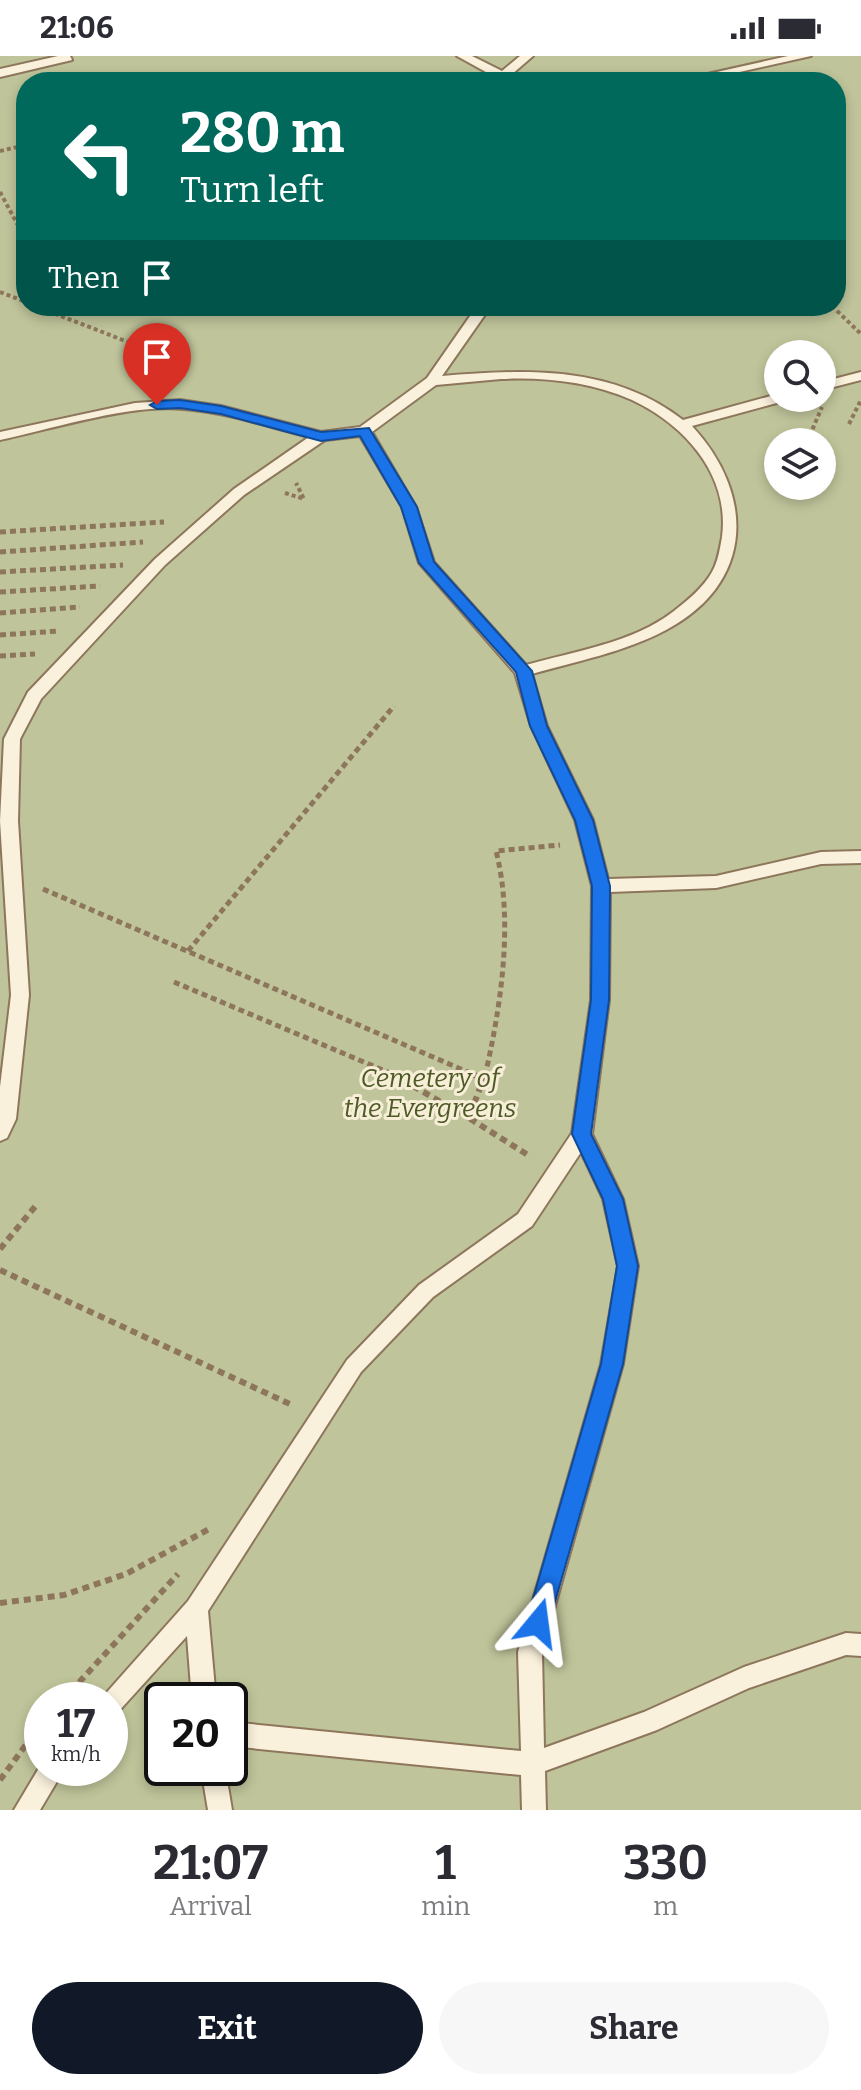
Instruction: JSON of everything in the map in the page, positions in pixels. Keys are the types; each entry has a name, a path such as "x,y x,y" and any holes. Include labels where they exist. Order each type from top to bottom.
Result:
{"lane":[{"path":"0,73 66,60 64,56"},
{"path":"463,56 488,72"},
{"path":"508,72 527,56"},
{"path":"727,72 805,56"},
{"path":"0,436 135,407 180,404 221,410 321,436 364,431 432,381 477,316"},
{"path":"432,381 539,374 590,382 637,396 683,424 708,449 727,486 731,522 719,573 677,617 631,639 523,671"},
{"path":"836,383 861,376"},
{"path":"683,424 764,402"},
{"path":"128,1684 196,1609 354,1366 426,1291 525,1220 582,1134 600,1000 601,886 584,820 539,726 523,671 427,563 409,507 364,431"},
{"path":"0,1133 6,1119 20,995 9,821 12,739 34,696 160,562 239,492 321,436"},
{"path":"601,886 716,882 821,858 861,857"},
{"path":"534,1810 530,1652 612,1364 628,1266 613,1199 582,1134"},
{"path":"196,1609 202,1682"},
{"path":"248,1736 533,1764 649,1722 744,1678 846,1644 861,1645"},
{"path":"26,1810 39,1786"},
{"path":"216,1786 220,1810"}],"path":[{"path":"0,192 16,222"},
{"path":"61,316 141,347 157,368 140,390 135,407"},
{"path":"842,316 861,334"},
{"path":"849,424 861,399"},
{"path":"0,532 209,519"},
{"path":"0,552 185,540"},
{"path":"0,572 160,562"},
{"path":"0,592 141,583"},
{"path":"0,613 121,604"},
{"path":"0,635 62,631"},
{"path":"0,656 49,653"},
{"path":"188,951 394,706"},
{"path":"469,1118 484,1079 496,1013 503,887 496,851 569,844"},
{"path":"13,876 484,1079"},
{"path":"174,982 407,1080 536,1160"},
{"path":"0,1249 38,1203"},
{"path":"0,1270 293,1405"},
{"path":"0,1603 64,1595 126,1574 213,1526"}],"green space":[{"name":"Cemetery of the Evergreens","path":"0,56 861,56 861,1810 0,1810"}],"route":[{"path":"157,405 180,404 221,410 321,436 364,431 409,507 427,563 523,671 539,726 584,820 601,886 601,915 600,1000 582,1134 613,1199 628,1266 612,1364 538,1623"}]}
